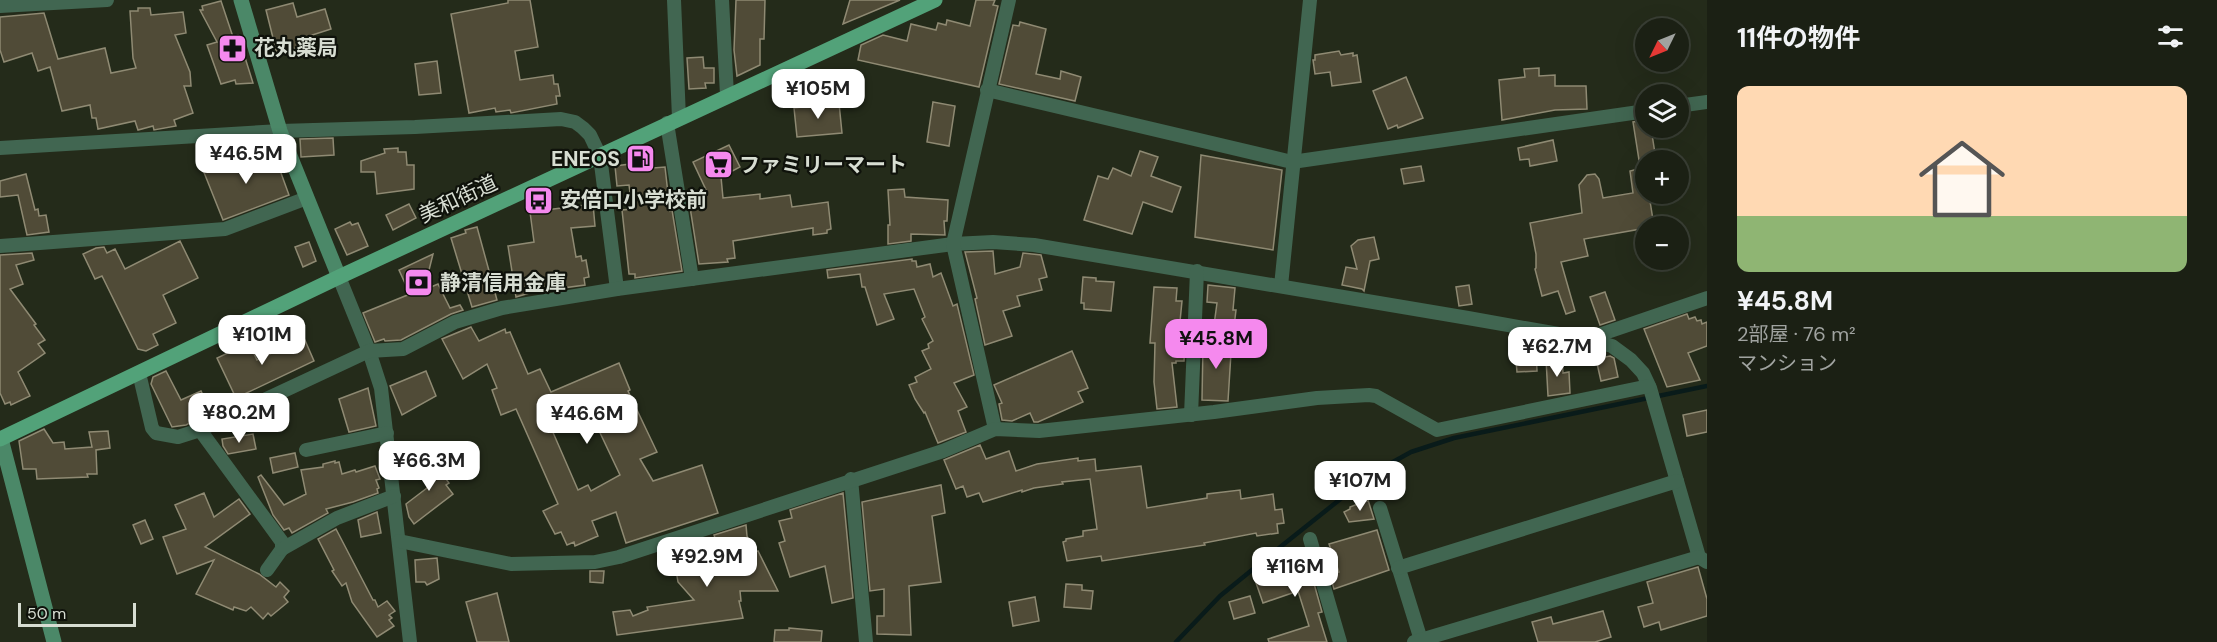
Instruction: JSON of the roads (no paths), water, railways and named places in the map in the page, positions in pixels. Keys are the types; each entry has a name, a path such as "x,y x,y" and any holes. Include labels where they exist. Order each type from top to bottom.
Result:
{"main road":[{"name":"美和街道","path":"0,439 339,277 935,0"}],"street":[{"path":"0,6 107,0"},
{"path":"242,0 280,131 369,351 381,388 410,642"},
{"path":"674,0 673,121 692,279"},
{"path":"722,0 727,96"},
{"path":"995,429 953,244 1009,0"},
{"path":"1281,286 1310,0"},
{"path":"987,90 1292,162 1635,113"},
{"path":"1689,104 1707,102"},
{"path":"0,148 280,131 416,127 561,118 575,122 583,128 590,135 600,156 617,289"},
{"path":"0,246 225,229 307,198"},
{"path":"139,373 152,428 156,433 178,437 200,430 369,351 403,349 455,322 502,308 617,289 953,244 993,242 1034,245 1587,339 1612,346 1631,360 1643,373 1649,386 1703,559 1417,641 1380,508"},
{"path":"1191,415 1197,271"},
{"path":"1587,339 1707,298"},
{"path":"399,542 512,564 595,562 619,557 942,451 995,429 1039,431 1368,394 1376,396 1437,430 1649,386"},
{"path":"200,430 282,542 282,549"},
{"path":"306,450 387,433"},
{"path":"0,439 54,642"},
{"path":"851,479 866,642"},
{"path":"1398,568 1677,481"},
{"path":"267,570 282,549 337,518 394,496"},
{"path":"1310,539 1340,642"}],"waterway":[{"path":"1176,642 1220,596 1279,548 1373,473 1411,452 1454,438 1707,386"}],"place":[{"name":"花丸薬局","path":"233,48"},
{"name":"ENEOS","path":"641,159"},
{"name":"ファミリーマート","path":"718,165"},
{"name":"安倍口小学校前","path":"539,200"},
{"name":"静清信用金庫","path":"419,283"}]}
